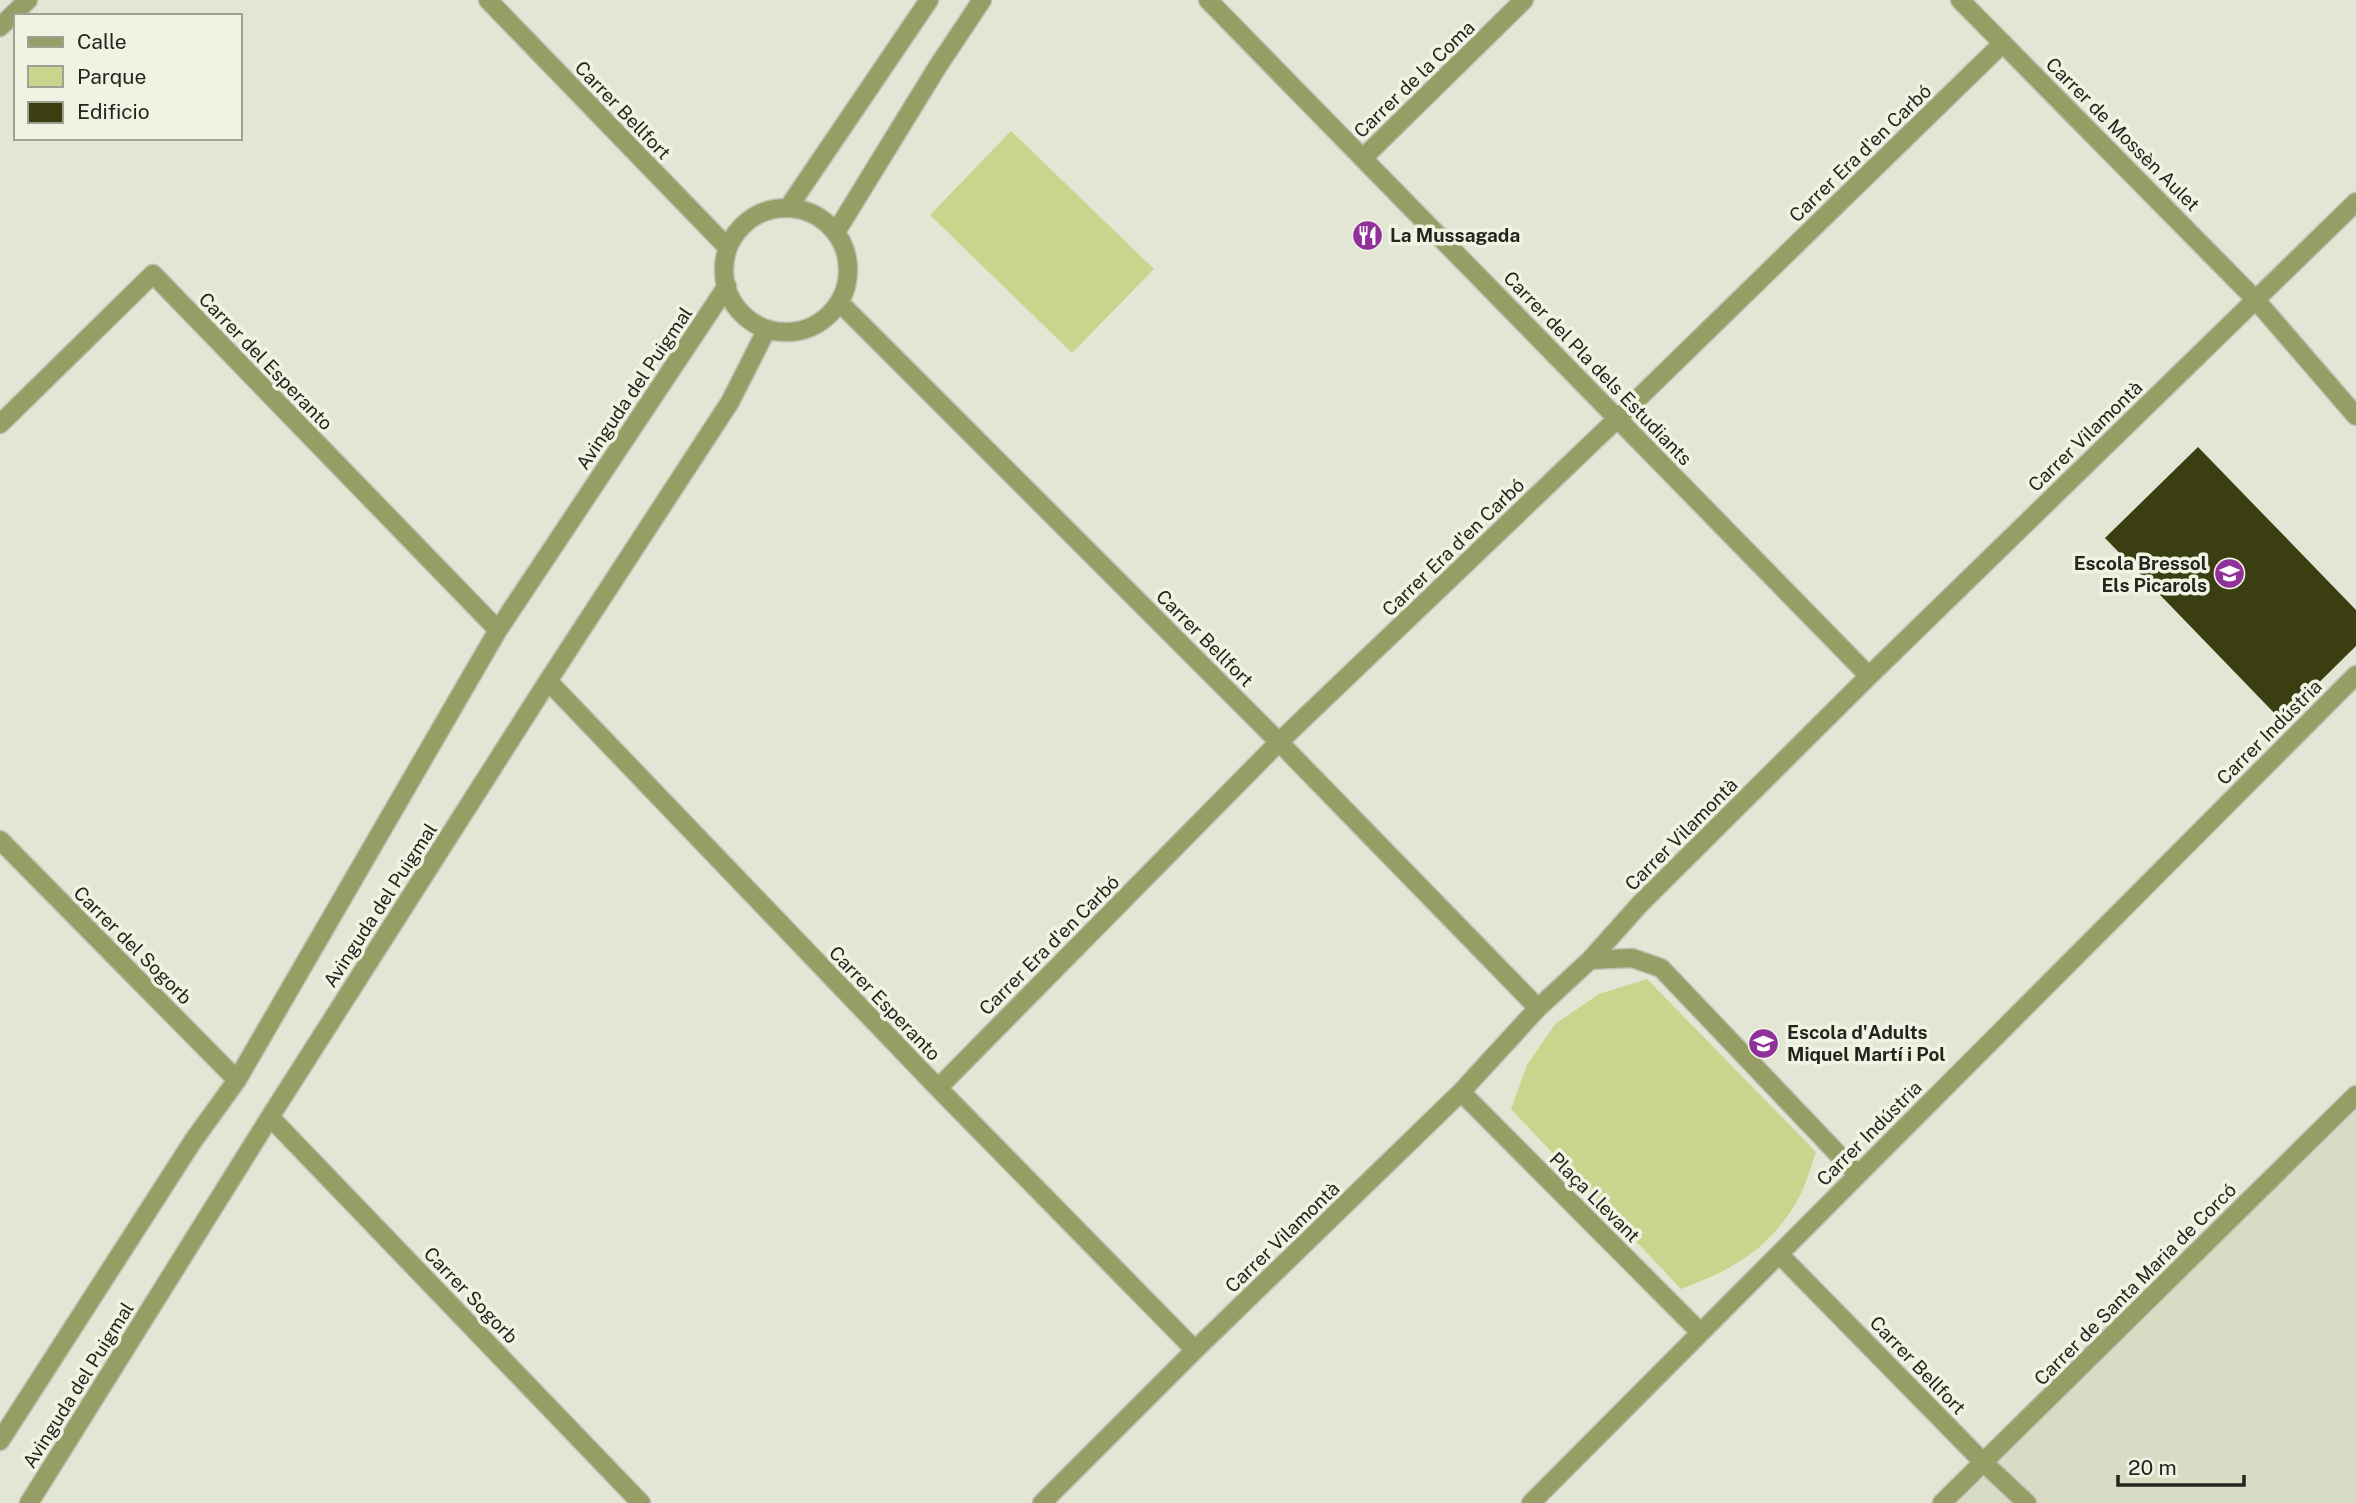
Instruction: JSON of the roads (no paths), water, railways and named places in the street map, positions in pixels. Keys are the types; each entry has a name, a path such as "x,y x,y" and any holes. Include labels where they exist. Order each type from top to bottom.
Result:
{"street":[{"path":"0,27 28,0"},
{"name":"Carrer Bellfort","path":"488,0 728,248"},
{"path":"788,208 929,0"},
{"path":"836,232 982,0"},
{"name":"Carrer del Pla dels Estudiants","path":"1208,0 1870,676"},
{"name":"Carrer de la Coma","path":"1363,158 1524,0"},
{"name":"Carrer de Mossèn Aulet","path":"1960,0 2255,299"},
{"name":"Carrer Era d'en Carbó","path":"938,1088 1279,742 1618,418 2003,43"},
{"name":"Carrer Vilamontà","path":"1042,1503 1461,1092 1538,1008 1590,960 1640,904 1870,676 2356,202"},
{"path":"788,208 806,211 823,220 836,232 848,267 847,285 839,302 826,318 808,328 788,332 767,329 741,312 734,304 727,286 724,267 728,248 738,232 752,219 769,211 788,208"},
{"name":"Carrer del Esperanto","path":"0,424 153,275 498,630"},
{"name":"Avinguda del Puigmal","path":"0,1441 193,1141 237,1080 498,630 727,286"},
{"path":"2255,299 2356,416"},
{"name":"Carrer Bellfort","path":"839,302 1279,742 1538,1008"},
{"name":"Avinguda del Puigmal","path":"29,1503 270,1117 548,681 730,402 767,329"},
{"name":"Carrer Indústria","path":"1531,1503 2356,675"},
{"name":"Carrer Esperanto","path":"548,681 938,1088 1195,1350"},
{"name":"Carrer del Sogorb","path":"0,840 237,1080"},
{"path":"1590,960 1632,958 1661,968 1857,1174"},
{"name":"Plaça Llevant","path":"1461,1092 1700,1332"},
{"name":"Carrer de Santa Maria de Corcó","path":"1942,1503 2356,1095"},
{"name":"Carrer Sogorb","path":"270,1117 641,1503"},
{"name":"Carrer Bellfort","path":"1780,1255 1984,1463 2027,1503"}],"place":[{"name":"La Mussagada","path":"1367,235"},
{"name":"Escola Bressol Els Picarols","path":"2230,574"},
{"name":"Escola d'Adults Miquel Martí i Pol","path":"1764,1043"}]}
